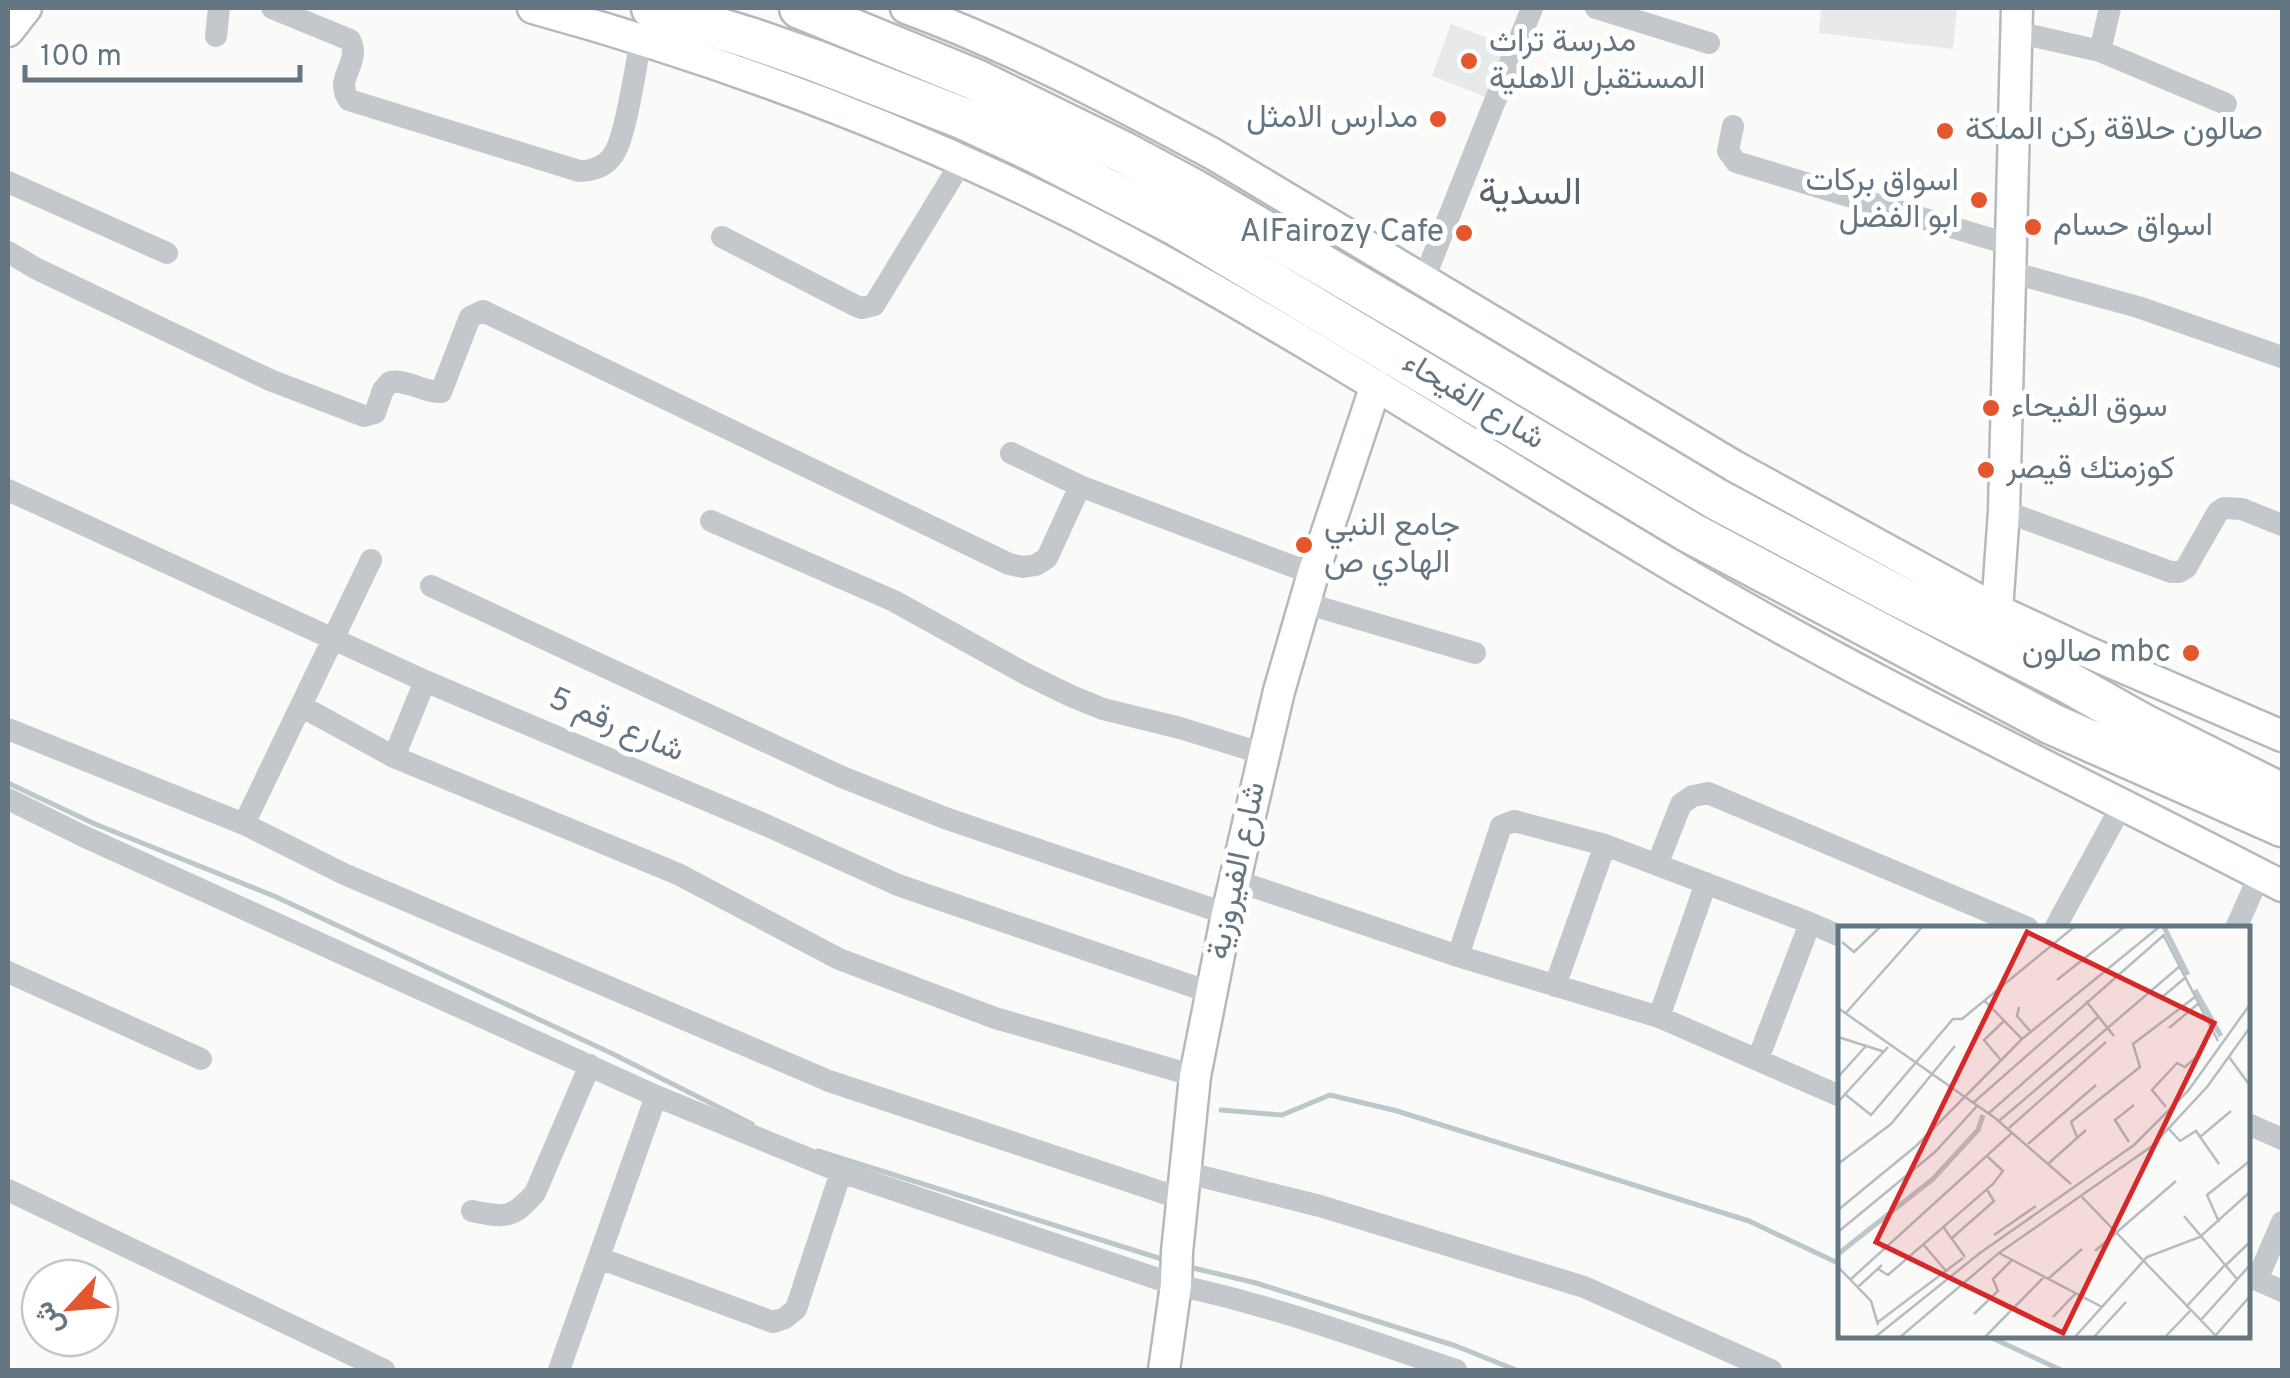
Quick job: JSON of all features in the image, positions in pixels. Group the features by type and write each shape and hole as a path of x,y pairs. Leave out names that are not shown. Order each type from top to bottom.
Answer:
{"highway":[{"name":"شارع الفيحاء","path":"800,8 976,80 1109,144 1177,225 1435,331 1725,483 1894,594 2078,667 2142,724 2282,794"},
{"name":"شارع الفيحاء","path":"646,23 799,55 962,118 1033,151 1177,225 1414,367 1682,549 2052,724 2282,826"},
{"path":"1414,367 1435,331"}],"street":[{"path":"8,30 26,8"},
{"path":"216,36 219,8"},
{"path":"272,8 350,40 355,52 342,87 349,100 579,171 598,168 618,147 646,23"},
{"path":"533,8 646,23 799,94 962,160 1177,225 1376,385 1682,549 1815,646 2271,880 2237,926"},
{"path":"906,8 994,44 1214,154 1424,278 1725,483 1997,610 2078,667 2282,736"},
{"path":"1424,278 1532,8"},
{"path":"1596,8 1709,43"},
{"path":"2100,51 2110,8"},
{"path":"1997,610 2004,511 2016,20 2226,104"},
{"path":"1733,126 1728,151 1736,162 2282,357"},
{"path":"1177,225 1214,154"},
{"path":"722,237 856,306 869,308 962,160"},
{"path":"8,182 166,254"},
{"path":"8,252 270,380 364,416 372,416 390,382 402,381 441,392 470,316 482,311 1009,564 1036,565 1047,558 1080,486"},
{"name":"شارع الفيروزية","path":"1164,1370 1195,1076 1234,880 1279,691 1376,385"},
{"path":"1011,452 1309,588 1475,653"},
{"name":"شارع رقم 5","path":"8,490 426,681 898,885 1212,993"},
{"path":"2004,511 2171,572 2186,568 2224,508 2242,509 2282,524"},
{"path":"712,522 894,601 1071,696 1103,709 1264,754"},
{"path":"244,824 371,560"},
{"path":"431,586 842,777 945,818 1227,914"},
{"path":"394,756 426,681"},
{"path":"301,706 394,756 678,874 839,959 995,1018 1195,1076"},
{"path":"8,729 244,824 344,874 829,1080 1183,1185 1320,1206 1584,1286 1771,1370"},
{"path":"1657,865 1678,808 1693,796 1708,794 2023,926"},
{"path":"8,799 656,1096 842,1172 1176,1270 1230,1297 1456,1370"},
{"path":"2055,926 2122,805"},
{"path":"1458,956 1501,826 1520,821 1605,845 1838,935"},
{"path":"1555,986 1605,845"},
{"path":"1234,880 1458,956 1659,1017 1838,1095"},
{"path":"1659,1017 1706,884"},
{"path":"1758,1059 1810,923"},
{"path":"8,972 201,1060"},
{"path":"472,1211 504,1218 521,1209 535,1193 590,1065"},
{"path":"558,1370 656,1096"},
{"path":"2250,1125 2282,1138"},
{"path":"599,1258 774,1322 796,1310 842,1172"},
{"path":"8,1190 384,1370"},
{"path":"2282,1222 2252,1278 2282,1291"}],"shaded area":[{"path":"1821,8 1957,8 1953,49 1819,33"},
{"name":"مدرسة تراث المستقبل الاهلية","path":"1451,24 1506,45 1486,97 1432,76"}],"waterway":[{"path":"8,783 95,824 274,896 611,1053 752,1124"},
{"path":"1221,1110 1282,1115 1330,1095 1397,1111 1749,1221 1838,1263"},
{"path":"818,1151 1165,1260"},
{"path":"1185,1266 1256,1283 1456,1346 1516,1370"},
{"path":"1992,1338 2061,1370"}],"place":[{"name":"مدرسة تراث المستقبل الاهلية","path":"1469,61"},
{"name":"مدارس الامثل","path":"1438,119"},
{"name":"صالون حلاقة ركن الملكة","path":"1945,131"},
{"name":"اسواق بركات ابو الفضل","path":"1979,200"},
{"name":"اسواق حسام","path":"2033,227"},
{"name":"AlFairozy Cafe","path":"1464,233"},
{"name":"سوق الفيحاء","path":"1991,408"},
{"name":"كوزمتك قيصر","path":"1986,470"},
{"name":"جامع النبي الهادي ص","path":"1304,545"},
{"name":"صالون mbc","path":"2191,653"}],"district":[{"name":"السدية","path":"1530,194"}]}
